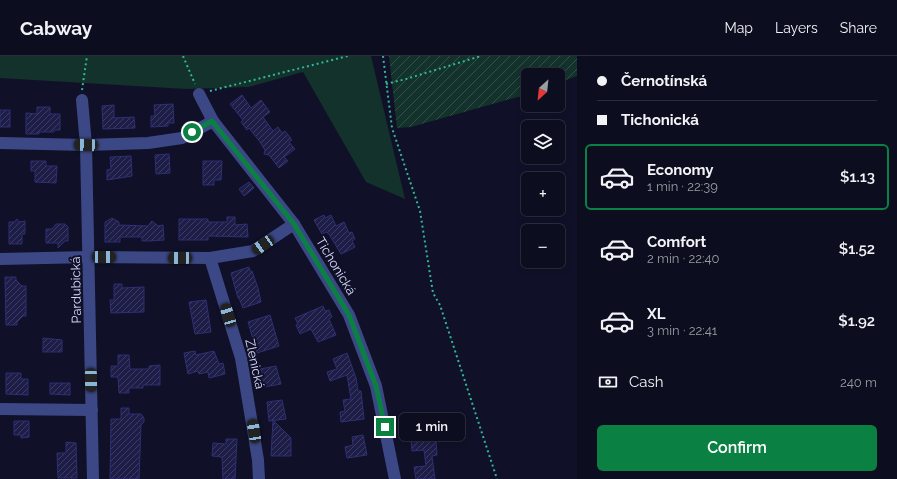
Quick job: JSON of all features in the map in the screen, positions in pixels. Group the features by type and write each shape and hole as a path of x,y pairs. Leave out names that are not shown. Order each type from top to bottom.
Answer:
{"street":[{"name":"Tichonická","path":"199,94 212,121 294,224 349,315 376,386 395,479"},
{"name":"Pardubická","path":"82,100 86,145 93,479"},
{"path":"0,143 86,145 148,143 182,138 212,121"},
{"path":"0,259 89,257 210,258 253,252 294,224"},
{"name":"Zlenická","path":"210,258 242,358 258,460 258,479"},
{"path":"0,409 92,410"}],"path":[{"path":"82,100 88,56"},
{"path":"183,56 199,94 348,56"},
{"path":"383,56 392,128 420,211 433,293 440,305 486,452 496,479"},
{"path":"386,84 481,56"}],"green space":[{"path":"0,56 371,56 405,199 366,182 303,72 249,87 186,89 0,78"},
{"path":"389,56 577,56 577,76 565,80 565,68 521,68 521,96 411,127 397,128"}],"building":[{"path":"242,95 251,108 261,100 270,112 263,117 273,131 278,127 282,133 285,131 292,140 289,142 295,149 284,157 288,161 279,168 269,155 264,154 265,150 260,142 249,128 247,130 241,122 243,120 230,104"},
{"path":"173,104 174,123 168,123 168,126 151,127 151,116 155,116 154,105"},
{"path":"114,105 114,118 134,117 135,128 103,129 102,106"},
{"path":"37,107 50,107 50,114 60,114 60,130 54,130 54,132 39,132 39,134 26,134 26,113 37,114"},
{"path":"0,110 10,110 10,127 0,127"},
{"path":"169,154 170,173 156,174 155,155"},
{"path":"131,156 132,176 107,180 107,170 111,169 110,157"},
{"path":"31,161 46,161 46,166 57,166 56,183 35,182 35,171 31,171"},
{"path":"203,161 222,161 221,180 214,180 214,185 203,185"},
{"path":"249,182 254,188 244,196 239,189"},
{"path":"324,215 325,218 331,215 336,226 344,222 349,233 352,232 355,239 352,241 355,247 341,254 329,234 326,232 322,234 314,220"},
{"path":"227,217 235,217 235,225 247,224 248,237 208,236 208,240 179,240 179,219 208,219 208,222 227,222"},
{"path":"112,218 119,222 119,225 148,226 152,221 158,226 163,225 164,240 142,241 142,237 120,237 120,242 105,242 105,222"},
{"path":"17,219 19,222 25,221 25,234 22,234 22,244 9,244 9,222 14,222"},
{"path":"56,224 65,224 68,227 68,241 65,241 58,248 58,243 46,243 46,229 52,229"},
{"path":"249,267 258,288 261,302 243,308 238,298 231,273"},
{"path":"5,277 16,277 16,280 22,286 26,286 26,316 23,316 17,322 17,325 6,325"},
{"path":"114,284 122,284 122,288 144,287 144,312 111,313 110,300 114,300"},
{"path":"206,300 211,332 195,334 189,302"},
{"path":"323,306 325,311 329,310 332,317 329,319 336,335 318,342 311,329 300,334 295,318"},
{"path":"270,315 279,346 257,353 248,322"},
{"path":"43,338 62,340 62,352 43,352"},
{"path":"195,351 196,355 214,351 219,364 223,363 225,374 209,378 208,372 199,374 198,371 188,374 184,353"},
{"path":"347,353 356,378 358,391 361,391 364,419 341,422 340,412 345,411 343,400 351,399 347,375 330,381 327,372 337,369 333,359"},
{"path":"118,355 129,355 130,369 149,369 149,366 160,365 160,385 143,385 143,388 129,388 129,393 119,393 118,377 111,377 111,366 118,366"},
{"path":"276,366 281,384 264,387 260,369"},
{"path":"6,373 21,373 21,379 28,379 28,395 6,394"},
{"path":"50,383 70,383 70,395 50,394"},
{"path":"282,400 286,419 269,421 267,402"},
{"path":"121,408 129,408 129,414 141,414 144,418 144,422 141,425 139,479 110,479 111,419 121,419"},
{"path":"273,420 291,438 291,456 271,456"},
{"path":"14,421 29,421 29,437 21,438 21,435 14,435"},
{"path":"428,428 429,441 436,441 437,455 432,456 435,479 416,479 414,467 426,466 424,450 412,451 410,430"},
{"path":"363,435 367,455 347,458 345,447 353,445 352,437"},
{"path":"226,439 237,439 235,479 223,479 222,457 212,456 213,443 226,444"},
{"path":"66,442 76,443 77,478 58,478 57,453 66,453"}],"route":[{"path":"192,132 212,121 294,224 349,315 376,386 385,427"}]}
